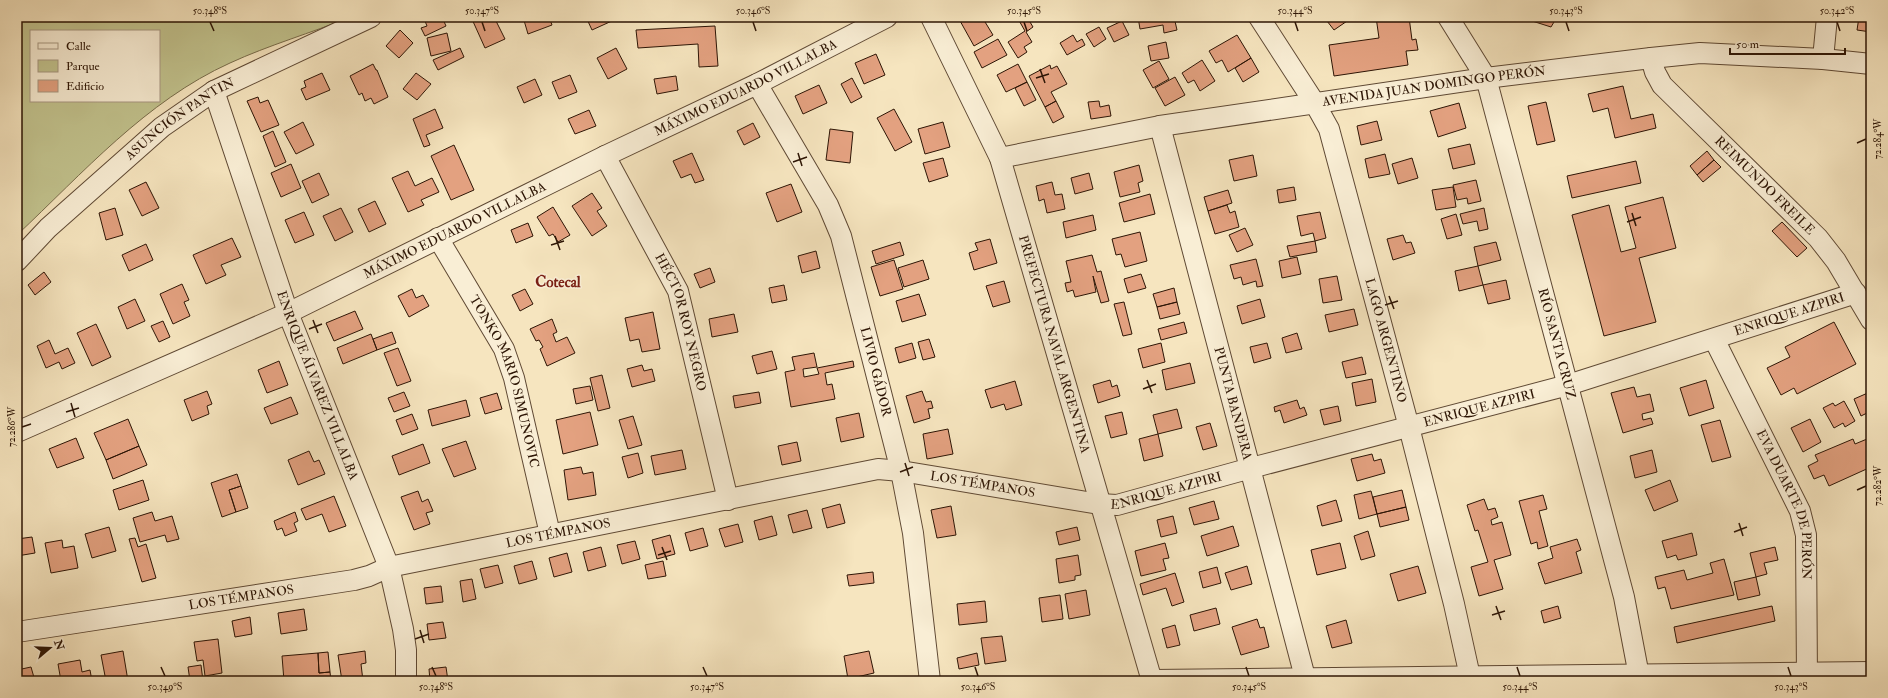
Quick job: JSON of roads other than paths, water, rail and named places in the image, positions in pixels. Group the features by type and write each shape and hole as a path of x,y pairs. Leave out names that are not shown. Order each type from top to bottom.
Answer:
{"street":[{"name":"ASUNCIÓN PANTIN","path":"17,261 48,228 162,127 214,91 370,17"},
{"name":"MÁXIMO EDUARDO VILLALBA","path":"17,432 288,313 604,156 757,84 887,17"},
{"name":"PREFECTURA NAVAL ARGENTINA","path":"931,17 1000,158 1099,504 1152,680"},
{"name":"LAGO ARGENTINO","path":"1259,17 1314,102 1329,129 1408,427 1471,678"},
{"name":"RÍO SANTA CRUZ","path":"1448,17 1486,78 1624,598 1640,678"},
{"path":"1823,60 1826,17"},
{"name":"AVENIDA JUAN DOMINGO PERÓN","path":"1000,158 1160,126 1314,102 1486,78 1650,58 1700,53 1871,64"},
{"name":"REIMUNDO FREILE","path":"1650,58 1662,85 1818,238 1836,261 1871,320"},
{"name":"LIVIO GÁDOR","path":"757,84 828,205 841,236 902,471 913,533 930,681"},
{"name":"ENRIQUE ÁLVAREZ VILLALBA","path":"214,91 288,313 389,567 403,629 406,681"},
{"name":"PUNTA BANDERA","path":"1160,126 1306,679"},
{"name":"HÉCTOR ROY NEGRO","path":"604,156 678,291 728,500"},
{"name":"TONKO MARIO SIMUNOVIC","path":"438,238 504,349 514,378 550,534"},
{"name":"ENRIQUE AZPIRI","path":"1099,504 1117,505 1568,384 1856,293"},
{"name":"EVA DUARTE DE PERÓN","path":"1714,339 1800,511 1806,535 1807,677"},
{"name":"LOS TÉMPANOS","path":"17,632 354,580 369,576 389,567 878,469 902,471 1099,504"},
{"path":"1152,680 1807,677 1871,672"}],"district":[{"name":"Cotecal","path":"558,282"}]}
